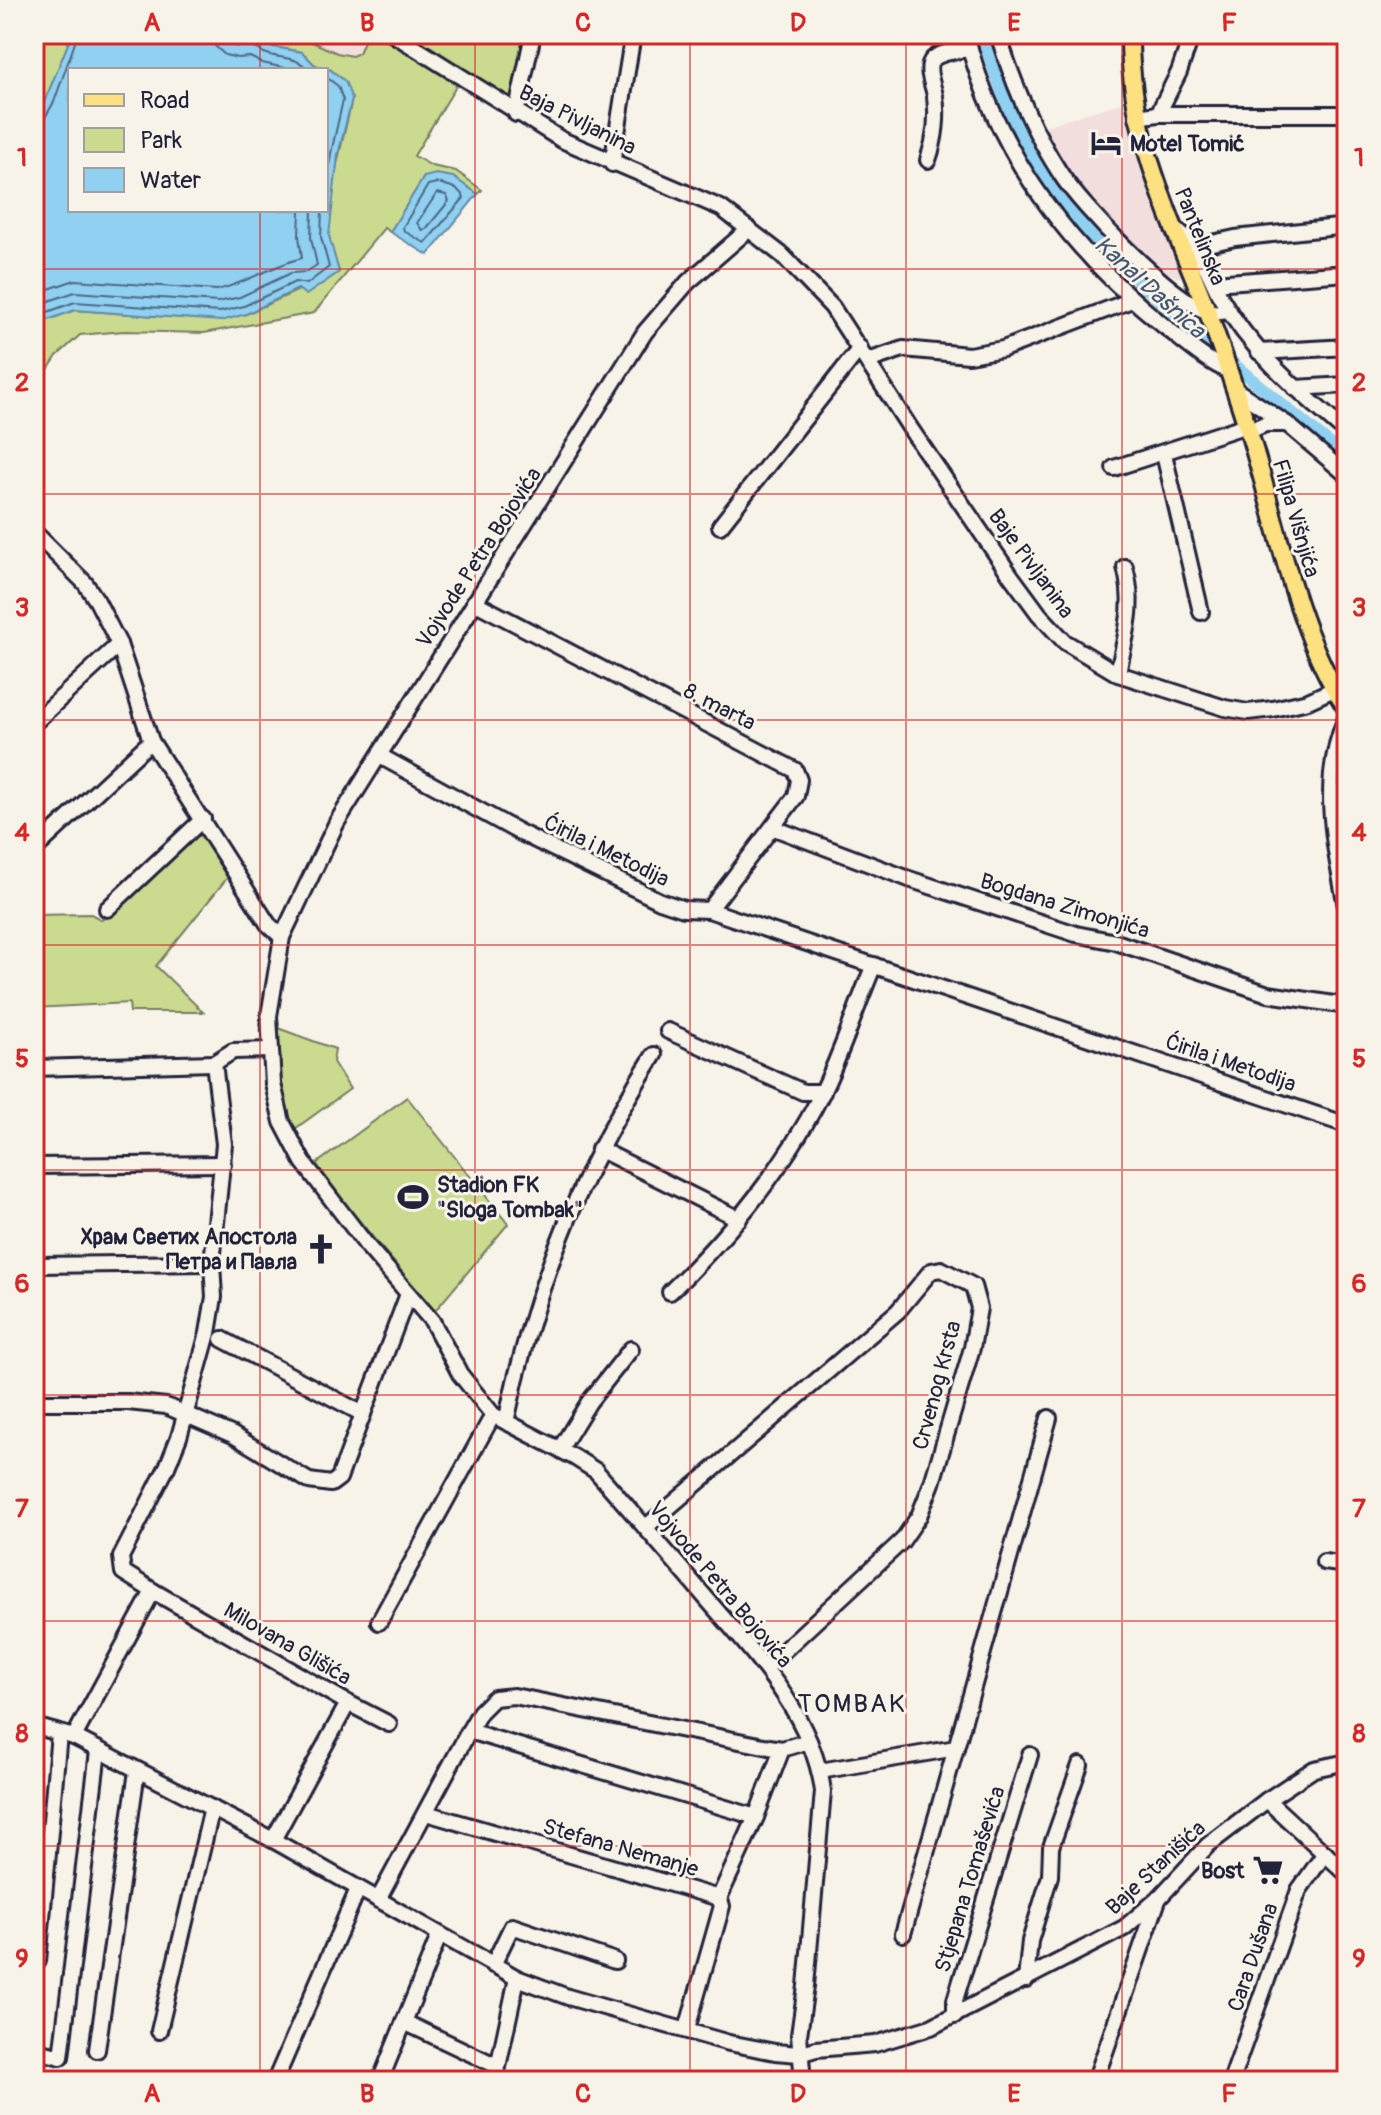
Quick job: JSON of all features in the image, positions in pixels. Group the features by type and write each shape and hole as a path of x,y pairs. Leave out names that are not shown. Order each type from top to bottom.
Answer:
{"main road":[{"name":"Pantelinska","path":"1130,34 1137,117 1173,229 1229,371"},
{"name":"Filipa Višnjića","path":"1229,371 1302,612 1334,689 1347,709"}],"street":[{"name":"Baja Pivljanina","path":"393,34 516,114 562,140 612,164 721,208 749,229"},
{"path":"516,114 533,34"},
{"path":"612,164 633,34"},
{"path":"998,34 1025,107 1061,176 1094,215 1175,292 1208,312 1229,311"},
{"path":"1158,114 1179,72 1192,34"},
{"path":"928,160 935,138 936,99 929,66 932,60 968,41 998,124 1023,173 1053,215 1132,300 1201,354 1229,371"},
{"path":"1137,117 1158,114 1347,114"},
{"path":"1194,247 1235,238 1347,226"},
{"name":"Baje Pivljanina","path":"749,229 813,285 864,355 912,431 1039,614 1065,642 1118,674 1198,701 1248,712 1308,701 1334,689"},
{"name":"Vojvode Petra Bojovića","path":"749,229 688,282 645,332 337,822 282,937 269,1016 276,1096 292,1145 368,1247 432,1321 460,1374 499,1418 596,1471 766,1667 809,1741 820,1771 823,1811 799,2054 803,2081"},
{"path":"1173,229 1188,238 1229,311 1259,352 1347,433"},
{"path":"1214,283 1347,273"},
{"path":"720,526 864,355 903,349 969,355 1003,349 1132,300"},
{"path":"1259,352 1347,347"},
{"path":"1295,388 1347,385"},
{"path":"1236,390 1287,424 1347,475"},
{"path":"1114,468 1248,428 1287,424"},
{"path":"1164,454 1201,612"},
{"path":"38,543 85,583 97,601 119,644 151,741 268,924 282,937"},
{"path":"1118,674 1130,622 1131,589 1125,567"},
{"name":"8. marta","path":"474,602 795,770 799,780 796,796 709,910"},
{"path":"34,723 119,644"},
{"path":"1347,716 1335,756 1330,789 1333,840 1347,912"},
{"path":"34,850 151,741"},
{"name":"Ćirila i Metodija","path":"380,756 517,831 660,901 684,909 709,910 1347,1125"},
{"path":"107,909 203,819"},
{"name":"Bogdana Zimonjića","path":"774,828 909,879 1054,927 1116,942 1268,994 1347,1006"},
{"path":"670,1292 739,1219 793,1145 823,1092 874,965"},
{"path":"668,1031 803,1092 823,1092"},
{"path":"34,1068 214,1063 233,1051 270,1050"},
{"path":"379,1622 499,1418 542,1282 564,1226 599,1149 654,1055"},
{"path":"185,1412 208,1333 214,1297 212,1263 224,1144 214,1063"},
{"path":"599,1149 739,1219"},
{"path":"34,1166 223,1164"},
{"path":"34,1265 212,1263"},
{"name":"Crvenog Krsta","path":"646,1527 898,1311 931,1271 941,1269 973,1286 979,1308 972,1348 948,1433 919,1516 902,1541 766,1667"},
{"path":"34,1402 128,1402 166,1406 233,1435 309,1481 319,1485 331,1484 339,1478 408,1294"},
{"path":"222,1339 363,1414"},
{"path":"560,1449 603,1383 631,1349"},
{"name":"Milovana Glišića","path":"185,1412 167,1467 121,1557 123,1572 348,1703 273,1840"},
{"path":"903,1934 1049,1418"},
{"path":"1324,1562 1347,1565"},
{"path":"38,1961 66,1735 153,1591"},
{"path":"378,1900 469,1731 480,1712 494,1698 514,1696 782,1749 809,1741"},
{"path":"348,1703 389,1724"},
{"path":"34,1726 66,1735 212,1808 517,1978 568,1997 729,2043 799,2054"},
{"path":"469,1731 756,1817"},
{"path":"820,1771 956,1748"},
{"name":"Stefana Nemanje","path":"426,1813 719,1898 756,1817 782,1749"},
{"path":"34,2050 61,2057 98,1751"},
{"name":"Stjepana Tomaševića","path":"955,2016 955,2000 1030,1755"},
{"name":"Baje Stanišića","path":"799,2054 816,2049 875,2044 931,2027 1124,1928 1159,1898 1208,1845 1267,1800 1314,1769 1347,1762"},
{"path":"1026,1980 1030,1941 1050,1876 1051,1847 1080,1765"},
{"path":"97,2050 137,1771"},
{"path":"1267,1800 1347,1874"},
{"path":"159,2031 212,1808"},
{"name":"Cara Dušana","path":"1231,2081 1299,1890 1325,1853"},
{"path":"275,2081 358,1889"},
{"path":"687,2029 722,1906 719,1898"},
{"path":"1095,2081 1159,1898"},
{"path":"493,1965 512,1926 615,1961"},
{"path":"380,2081 439,1936"},
{"path":"404,2022 496,2074 517,1978"}],"shaded area":[{"path":"294,34 367,34 359,53 353,56 337,53"},
{"path":"1124,102 1146,175 1182,274 1179,278 1162,270 1103,213 1063,161 1042,127"}],"green space":[{"path":"34,34 72,34 34,128"},
{"path":"226,34 294,34 337,53 352,56 359,53 367,34 390,39 414,52 458,83 414,156 432,166 456,171 482,190 478,194 452,177 424,177 390,232 384,228 314,313 204,333 124,331 80,335 57,356 34,391 34,325 75,310 198,319 246,314 339,272 330,240 329,219 333,185 352,99 331,70 315,65 302,52 267,46 257,39 239,40"},
{"path":"403,34 530,34 514,105"},
{"path":"196,834 201,834 228,877 156,966 203,1012 130,1012 129,1003 34,1008 34,915 91,914 102,920"},
{"path":"275,1027 335,1049 333,1062 350,1089 292,1131 281,1088"},
{"name":"Stadion FK \"Sloga Tombak\"","path":"407,1097 508,1224 435,1311 355,1216 316,1164"}],"water":[{"path":"72,34 226,34 239,40 257,39 268,46 302,52 315,65 325,68 68,68 68,212 328,212 328,69 345,81 352,99 338,155 329,236 339,272 306,295 298,289 246,314 221,321 75,310 34,325 34,128"},
{"path":"436,174 453,177 478,194 428,255 390,232 424,177"}],"waterway":[{"name":"Kanal Dašnica","path":"982,34 1023,140 1046,180 1071,213 1112,257 1170,310 1347,458"}],"place":[{"name":"Motel Tomić","path":"1106,143"},
{"name":"Stadion FK \"Sloga Tombak\"","path":"413,1197"},
{"name":"Храм Светих Апостола Петра и Павла","path":"321,1249"},
{"name":"Bost","path":"1268,1870"}],"district":[{"name":"TOMBAK","path":"852,1703"}]}
